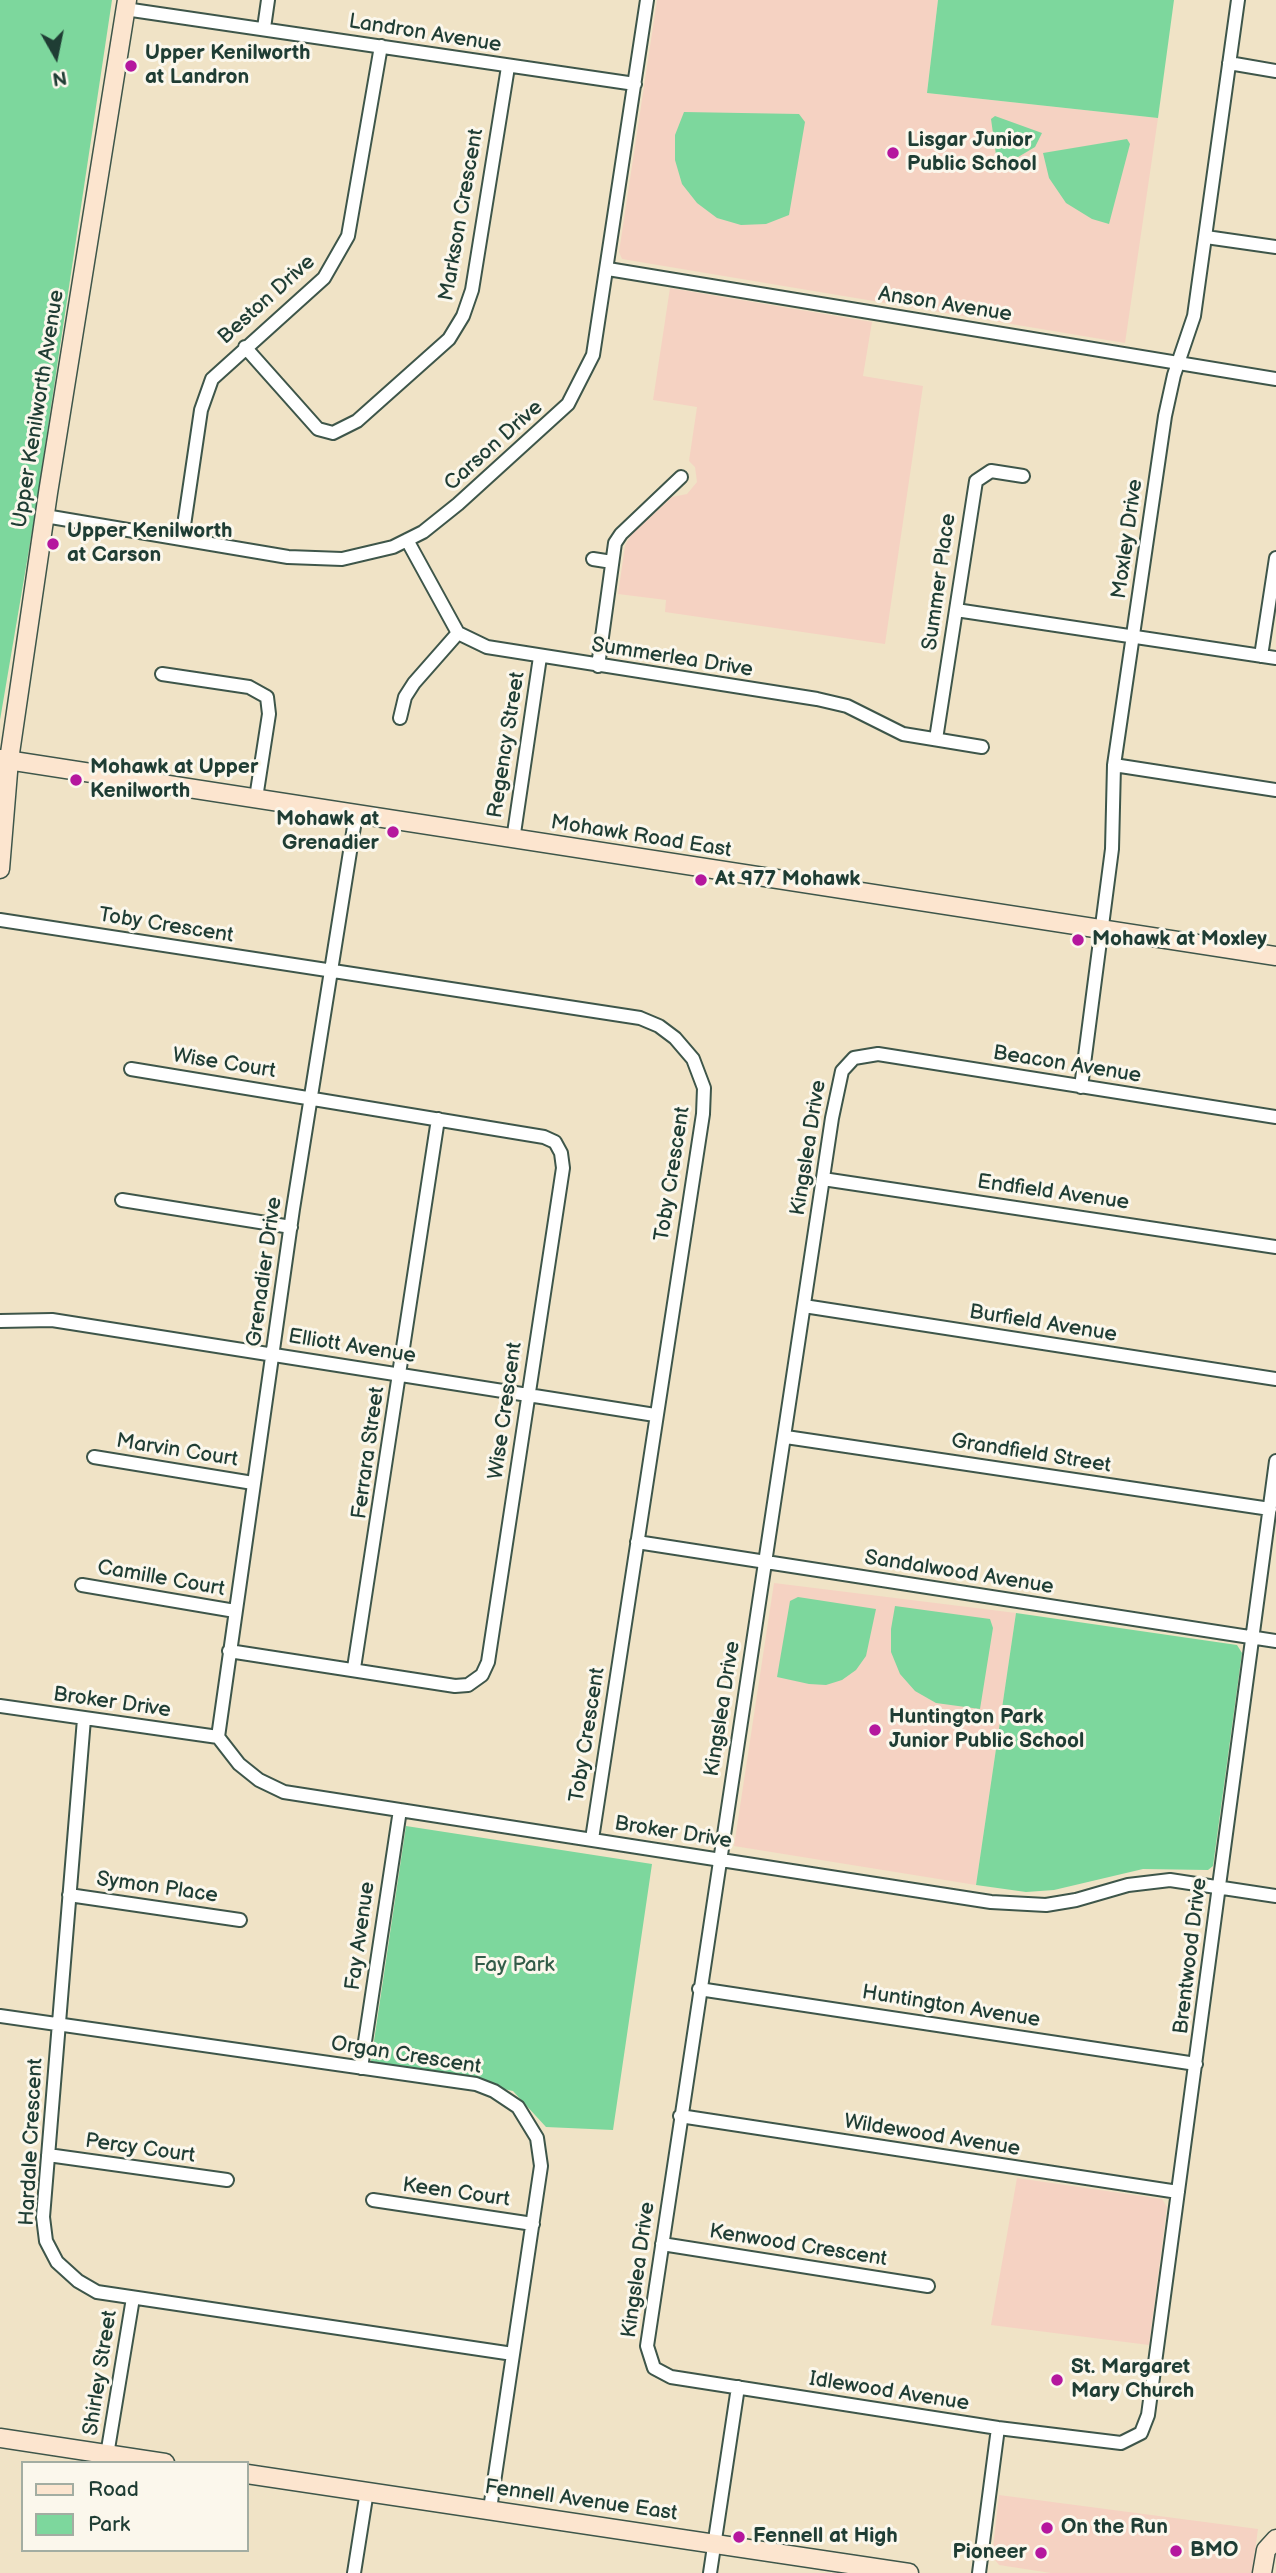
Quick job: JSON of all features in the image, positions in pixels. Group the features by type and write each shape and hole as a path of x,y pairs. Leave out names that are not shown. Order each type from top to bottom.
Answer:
{"main road":[{"name":"Upper Kenilworth Avenue","path":"0,869 4,760 126,4"},
{"name":"Mohawk Road East","path":"4,760 1276,956"},
{"path":"0,2438 150,2461"},
{"name":"Fennell Avenue East","path":"248,2474 909,2573"},
{"path":"1262,2573 1266,2550 1276,2539"}],"street":[{"path":"264,28 268,0"},
{"name":"Carson Drive","path":"45,516 316,560 368,555 407,540 458,504 548,425 573,397 593,355 648,0"},
{"name":"Moxley Drive","path":"1081,1087 1112,849 1114,765 1132,636 1165,416 1193,322 1238,0"},
{"name":"Landron Avenue","path":"126,4 508,67 635,85"},
{"name":"Beston Drive","path":"182,539 206,392 216,374 324,278 342,249 351,222 381,46"},
{"path":"1229,63 1276,71"},
{"name":"Markson Crescent","path":"245,347 318,429 333,433 357,421 449,339 463,316 472,290 508,67"},
{"path":"1206,237 1276,247"},
{"name":"Anson Avenue","path":"608,269 1276,379"},
{"name":"Summer Place","path":"936,738 976,481 991,471 1023,476"},
{"path":"598,666 612,562 621,534 681,477"},
{"path":"400,718 405,697 414,683 458,633 407,540"},
{"path":"1261,656 1276,558"},
{"path":"593,559 612,562"},
{"path":"956,610 1276,658"},
{"name":"Summerlea Drive","path":"458,633 487,647 540,657 817,699 847,706 903,734 982,747"},
{"name":"Regency Street","path":"513,840 540,657"},
{"path":"162,674 249,687 267,697 269,714 256,798"},
{"path":"1114,765 1276,790"},
{"name":"Grenadier Drive","path":"218,1737 272,1354 356,814"},
{"name":"Toby Crescent","path":"0,920 640,1018 659,1026 685,1048 700,1076 704,1101 592,1839"},
{"name":"Beacon Avenue","path":"853,1059 878,1054 1276,1116"},
{"name":"Kingslea Drive","path":"654,2368 647,2346 699,1989 839,1080 853,1059"},
{"name":"Wise Court","path":"131,1069 311,1098"},
{"name":"Wise Crescent","path":"229,1651 354,1668 455,1686 468,1685 482,1675 488,1662 563,1168 561,1153 555,1142 544,1137 311,1098"},
{"name":"Ferrara Street","path":"354,1668 438,1119"},
{"name":"Endfield Avenue","path":"823,1180 1276,1247"},
{"path":"122,1200 291,1227"},
{"name":"Burfield Avenue","path":"804,1306 1276,1379"},
{"name":"Elliott Avenue","path":"0,1321 52,1320 655,1415"},
{"name":"Grandfield Street","path":"786,1437 1270,1509"},
{"name":"Marvin Court","path":"94,1457 253,1483"},
{"name":"Brentwood Drive","path":"1121,2443 1141,2433 1148,2415 1276,1461"},
{"name":"Sandalwood Avenue","path":"637,1542 1276,1641"},
{"name":"Camille Court","path":"82,1585 235,1611"},
{"name":"Broker Drive","path":"0,1706 218,1737 239,1764 259,1780 284,1792 1026,1906 1076,1900 1111,1889 1154,1881 1178,1881 1276,1896"},
{"name":"Hardale Crescent","path":"84,1719 43,2217 46,2241 57,2262 69,2275 92,2289 133,2298 513,2354"},
{"name":"Fay Avenue","path":"361,2068 400,1810"},
{"name":"Symon Place","path":"69,1895 240,1920"},
{"name":"Huntington Avenue","path":"699,1989 1196,2064"},
{"name":"Organ Crescent","path":"0,2016 475,2084 494,2091 518,2107 537,2138 541,2166 490,2510"},
{"name":"Wildewood Avenue","path":"680,2116 1178,2192"},
{"name":"Percy Court","path":"48,2155 227,2180"},
{"name":"Keen Court","path":"373,2200 533,2224"},
{"name":"Kenwood Crescent","path":"662,2244 928,2286"},
{"name":"Shirley Street","path":"107,2455 133,2298"},
{"name":"Idlewood Avenue","path":"654,2368 671,2377 998,2428 1121,2443"},
{"path":"710,2573 738,2387"},
{"path":"979,2573 998,2428"},
{"path":"354,2573 367,2491"}],"shaded area":[{"name":"Lisgar Junior Public School","path":"657,0 938,0 927,93 1158,118 1125,343 622,259 619,252"},
{"path":"670,288 872,322 863,376 923,386 885,644 665,612 666,600 618,594 625,546 630,536 672,497 687,494 697,482 695,467 689,461 697,407 653,400"},
{"name":"Huntington Park Junior Public School","path":"774,1583 1016,1613 976,1885 734,1846"},
{"path":"1017,2178 1162,2199 1167,2207 1149,2345 991,2325"},
{"path":"999,2495 1258,2529 1252,2573 1051,2573 999,2565 992,2556"}],"green space":[{"path":"0,0 112,0 34,520 0,720"},
{"path":"938,0 1174,0 1158,118 927,93"},
{"path":"684,112 799,114 805,122 789,215 766,224 741,225 717,218 697,203 682,184 675,160 675,135"},
{"path":"995,116 1042,133 1035,147 1008,163 997,162 991,119"},
{"path":"1127,139 1130,144 1109,224 1092,219 1066,203 1049,178 1043,153"},
{"path":"798,1597 876,1609 866,1656 856,1670 842,1680 826,1685 777,1677 790,1601"},
{"path":"895,1606 990,1619 993,1628 980,1709 936,1703 915,1691 900,1674 891,1652"},
{"path":"1016,1613 1237,1645 1242,1653 1213,1866 1208,1870 1143,1869 1054,1890 1026,1892 976,1885"},
{"name":"Fay Park","path":"406,1826 652,1864 613,2130 546,2127 513,2091 371,2061"}],"place":[{"name":"Upper Kenilworth at Landron","path":"131,66"},
{"name":"Lisgar Junior Public School","path":"893,153"},
{"name":"Upper Kenilworth at Carson","path":"53,544"},
{"name":"Mohawk at Upper Kenilworth","path":"76,780"},
{"name":"Mohawk at Grenadier","path":"393,832"},
{"name":"At 977 Mohawk","path":"701,880"},
{"name":"Mohawk at Moxley","path":"1078,940"},
{"name":"Huntington Park Junior Public School","path":"875,1730"},
{"name":"St. Margaret Mary Church","path":"1057,2380"},
{"name":"On the Run","path":"1047,2528"},
{"name":"Fennell at High","path":"739,2537"},
{"name":"BMO","path":"1176,2551"},
{"name":"Pioneer","path":"1041,2553"}]}
